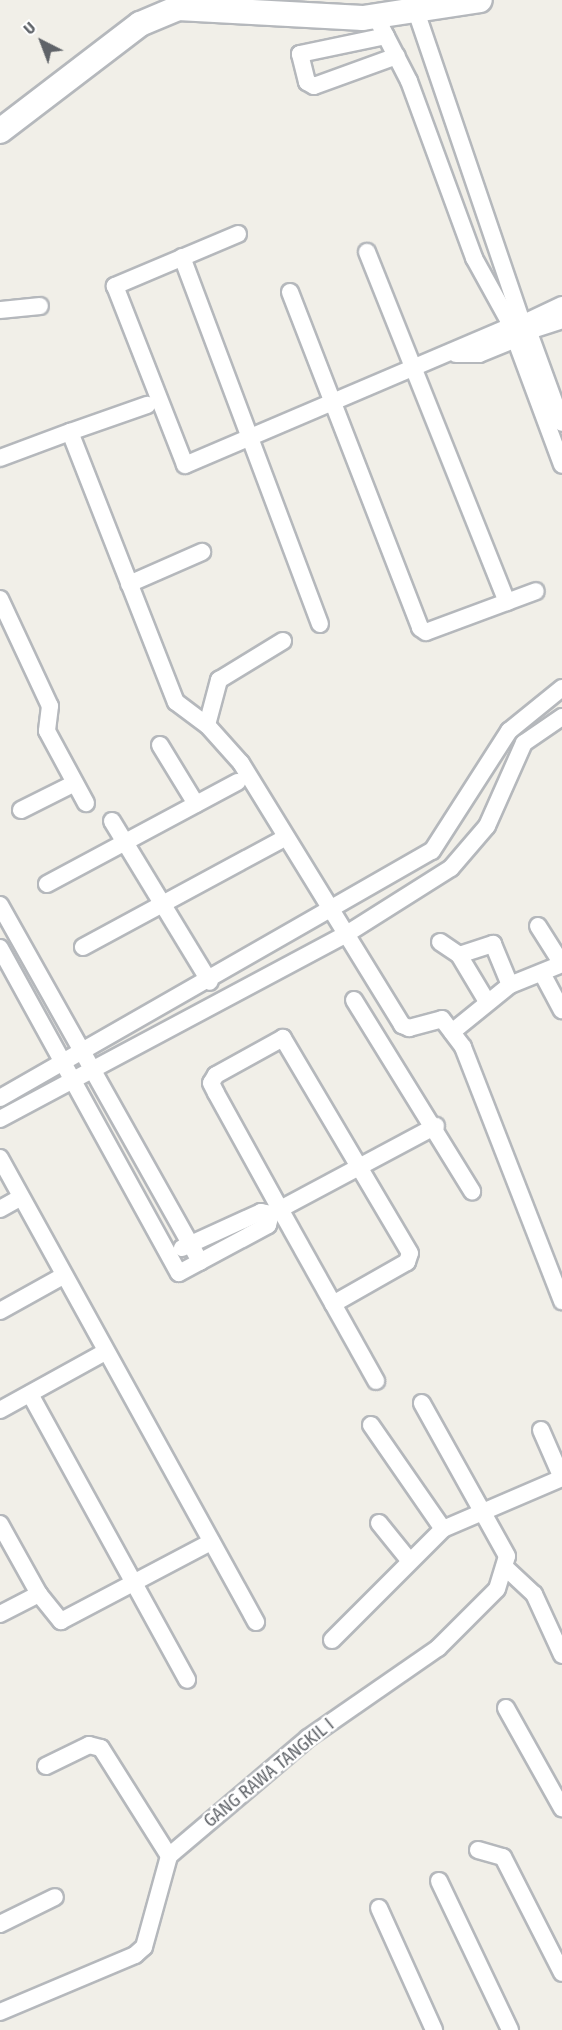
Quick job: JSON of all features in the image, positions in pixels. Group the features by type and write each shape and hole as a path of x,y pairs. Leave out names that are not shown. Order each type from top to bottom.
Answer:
{"main road":[{"path":"0,131 155,15 188,8 368,22 480,0"}],"street":[{"path":"417,14 433,73 562,465"},
{"path":"368,22 300,54 298,62 310,87 397,56"},
{"path":"368,22 397,56 409,81 474,258 519,331 562,423"},
{"path":"368,22 368,67"},
{"path":"409,81 433,73"},
{"path":"238,234 115,286 157,399 185,465 248,434 456,354 472,340 562,320"},
{"path":"367,252 507,602"},
{"path":"182,257 320,624"},
{"path":"290,291 420,628 426,632 536,591"},
{"path":"519,331 562,305"},
{"path":"0,309 39,306"},
{"path":"0,458 147,405"},
{"path":"70,432 176,702 207,724 241,763 330,911 402,1024 409,1028 442,1020 452,1032 562,1301"},
{"path":"129,584 202,552"},
{"path":"0,599 50,706 47,731 86,803"},
{"path":"207,724 219,680 283,641"},
{"path":"0,1098 210,982 441,842 509,731 562,687"},
{"path":"0,1119 345,935 462,858 487,826 524,743 562,717"},
{"path":"509,731 524,743"},
{"path":"160,745 196,804"},
{"path":"47,884 237,782"},
{"path":"21,810 75,783"},
{"path":"112,821 210,982"},
{"path":"83,947 279,841"},
{"path":"0,905 200,1262"},
{"path":"452,1032 486,1000 510,985 543,975 562,964 538,926"},
{"path":"440,942 459,955 486,1000"},
{"path":"459,955 493,944 510,985"},
{"path":"0,948 179,1273 268,1225 276,1212"},
{"path":"543,975 562,1010"},
{"path":"354,1000 436,1126 472,1191"},
{"path":"333,1304 411,1256 283,1038 216,1076 211,1083 276,1212 333,1304 376,1381"},
{"path":"170,1254 261,1212 276,1212 436,1126"},
{"path":"0,1158 63,1276 256,1622"},
{"path":"0,1209 20,1198"},
{"path":"208,1235 216,1253"},
{"path":"0,1311 63,1276"},
{"path":"0,1410 105,1352"},
{"path":"30,1394 187,1680"},
{"path":"422,1402 515,1574 553,1627 562,1655"},
{"path":"371,1425 443,1528"},
{"path":"332,1640 386,1589 408,1559 443,1528 481,1509 562,1478 542,1430"},
{"path":"379,1523 408,1559"},
{"path":"0,1524 39,1594 61,1621 211,1542"},
{"name":"GANG RAWA TANGKIL I","path":"169,1856 308,1738 464,1627 515,1574"},
{"path":"0,1614 39,1594"},
{"path":"507,1708 562,1808"},
{"path":"0,2012 144,1947 169,1856 101,1748 89,1745 46,1766"},
{"path":"478,1850 503,1857 562,1973"},
{"path":"439,1881 510,2030"},
{"path":"0,1924 55,1897"},
{"path":"379,1908 434,2030"}]}
